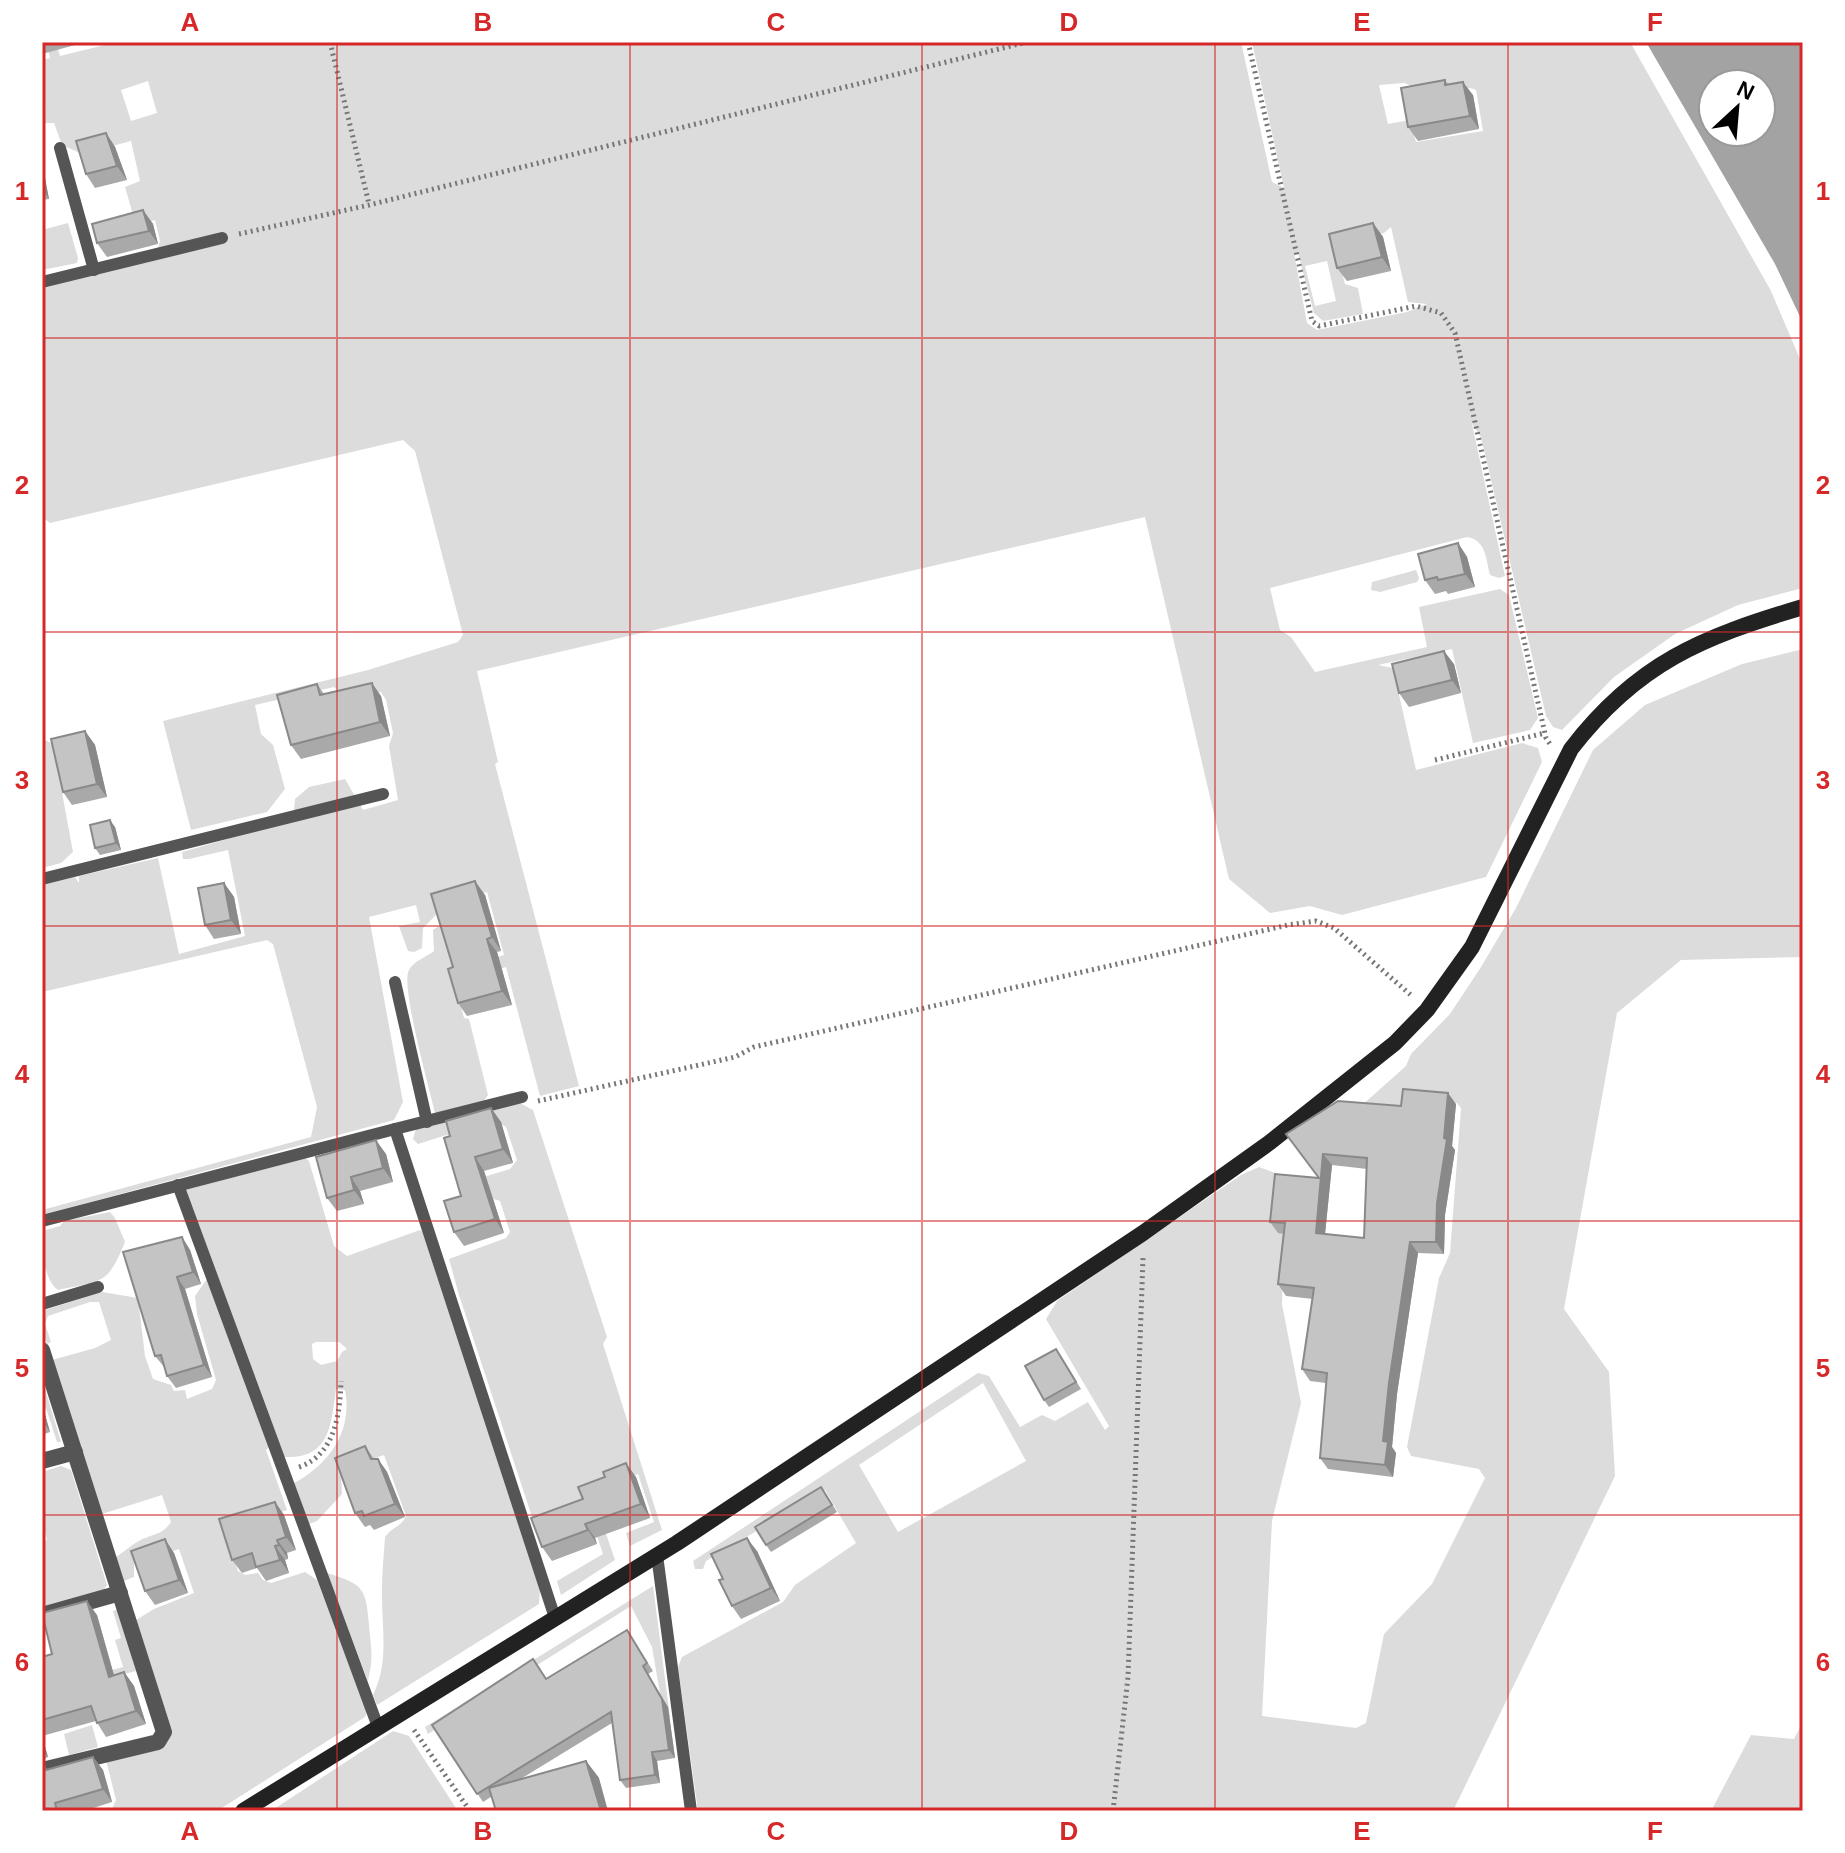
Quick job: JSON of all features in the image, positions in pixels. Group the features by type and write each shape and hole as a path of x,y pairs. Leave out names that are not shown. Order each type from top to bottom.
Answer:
{"street":[{"path":"243,1811 657,1555 1143,1233 1317,1105 1395,1043 1427,1010 1472,947 1562,765 1592,721 1640,677 1677,653 1715,636 1803,607"},
{"path":"42,1350 164,1732 158,1742 42,1770"},
{"path":"42,1461 75,1452"},
{"path":"42,1615 120,1593"}],"lane":[{"path":"60,148 94,270"},
{"path":"42,282 222,238"},
{"path":"42,879 383,794"},
{"path":"395,982 427,1122"},
{"path":"42,1221 522,1097"},
{"path":"395,1129 555,1618"},
{"path":"178,1185 378,1727"},
{"path":"42,1304 98,1287"},
{"path":"657,1555 691,1811"}],"path":[{"path":"330,42 369,205"},
{"path":"222,238 369,205 1027,42"},
{"path":"1248,42 1312,321 1319,326 1416,306 1441,313 1455,333 1545,733 1562,765"},
{"path":"1435,760 1545,733"},
{"path":"522,1097 543,1101 735,1057 754,1047 1316,921 1334,928 1353,943 1427,1010"},
{"path":"1113,1811 1128,1677 1143,1233"},
{"path":"282,1472 304,1466 320,1455 336,1421 341,1381"},
{"path":"402,1712 470,1811"}],"shaded area":[{"path":"46,42 56,42 60,56 117,42 1241,42 1272,182 1284,188 1252,42 1630,42 1771,291 1803,366 1803,588 1738,605 1675,634 1614,677 1562,730 1553,727 1546,716 1481,437 1472,424 1505,576 1490,575 1482,546 1467,537 1270,588 1280,630 1291,637 1315,672 1427,647 1419,607 1500,589 1509,595 1538,718 1530,730 1473,743 1452,649 1378,665 1393,668 1416,770 1522,743 1538,748 1542,762 1486,877 1342,915 1310,906 1270,913 1229,879 1145,517 477,671 498,762 495,764 579,1086 540,1096 506,967 455,983 464,1018 469,1019 488,1095 484,1101 435,1113 412,1016 407,980 409,970 434,951 433,930 439,926 444,926 468,965 504,955 487,892 449,902 423,928 422,948 414,952 408,951 399,926 420,922 416,905 369,917 403,1102 394,1120 42,1215 42,1210 311,1137 317,1107 273,944 267,940 42,992 42,885 75,877 79,883 79,876 158,858 179,954 245,936 228,850 189,859 183,859 182,852 293,820 295,799 309,787 345,779 363,810 398,800 389,746 393,733 386,700 381,692 350,695 334,687 255,705 261,734 273,745 285,789 267,812 191,830 163,721 368,670 458,642 463,635 415,451 403,440 50,523 42,517 42,277 157,251 160,241 155,220 136,225 125,187 140,181 131,141 82,154 62,145 54,123 42,123 42,109 46,108 42,95 42,60 50,58","holes":["148,81 157,113 131,121 121,90","1404,83 1412,86 1415,96 1470,88 1476,90 1483,131 1416,142 1410,120 1388,124 1379,85","1391,227 1408,302 1427,304 1407,312 1317,330 1307,323 1294,253 1298,253 1314,313 1323,321 1363,314 1358,288 1345,284 1334,243 1384,233","1327,261 1336,301 1315,306 1305,266"]},
{"path":"1646,42 1802,42 1803,323 1775,264 1708,148 1777,148 1777,68 1697,68 1697,130"},
{"path":"68,223 77,263 42,270 42,230"},
{"path":"1416,570 1417,582 1380,592 1371,590 1372,582"},
{"path":"1803,649 1803,957 1681,960 1617,1013 1564,1309 1609,1372 1615,1476 1453,1811 698,1811 678,1667 682,1657 783,1602 795,1585 856,1543 825,1490 706,1561 703,1569 695,1569 693,1561 978,1373 989,1376 1020,1427 1042,1415 1055,1421 1088,1402 1105,1430 1109,1426 1046,1319 1057,1301 1241,1175 1259,1167 1278,1174 1280,1179 1284,1242 1282,1304 1301,1403 1272,1521 1262,1716 1356,1728 1366,1723 1384,1634 1432,1584 1485,1478 1479,1469 1411,1456 1407,1447 1439,1278 1450,1253 1461,1108 1457,1103 1416,1097 1406,1115 1361,1106 1406,1066 1411,1054 1450,1014 1481,967 1516,908 1593,750 1645,705 1742,664","holes":["983,1383 1026,1461 898,1532 859,1465"]},
{"path":"42,741 53,744 73,852 61,863 42,868"},
{"path":"520,1103 533,1110 607,1337 603,1344 662,1530 630,1546 626,1533 654,1522 638,1474 584,1494 582,1511 536,1529 459,1295 449,1259 506,1238 510,1232 500,1201 490,1198 462,1201 460,1188 461,1184 510,1169 517,1160 506,1127 494,1120 418,1144 413,1139 416,1129"},
{"path":"304,1157 309,1161 334,1246 347,1256 420,1230 426,1234 540,1589 539,1604 377,1705 373,1695 381,1669 384,1643 382,1582 385,1537 406,1516 384,1455 341,1470 342,1494 317,1521 309,1524 294,1483 328,1456 342,1432 347,1405 345,1390 336,1389 329,1427 319,1446 299,1456 284,1457 278,1440 266,1450 287,1510 231,1529 225,1537 238,1571 245,1575 258,1573 263,1580 271,1583 305,1572 317,1580 367,1712 365,1717 217,1811 107,1811 112,1809 116,1800 106,1760 162,1747 172,1730 136,1620 194,1593 179,1549 134,1564 134,1577 124,1581 116,1557 137,1542 164,1530 171,1522 162,1495 102,1514 52,1360 95,1348 111,1340 99,1302 48,1316 45,1324 51,1342 47,1344 43,1319 45,1310 102,1292 138,1298 145,1356 153,1379 171,1385 174,1391 185,1390 187,1399 212,1389 216,1380 197,1314 195,1296 212,1272 184,1195 186,1189","holes":["339,1342 347,1349 337,1361 321,1365 313,1359 312,1344"]},
{"path":"110,1212 125,1242 113,1267 102,1279 58,1290 46,1271 42,1231 60,1226 64,1221"},
{"path":"42,1379 61,1442 57,1442 42,1396"},
{"path":"61,1466 71,1470 107,1585 103,1591 42,1608 42,1542 47,1540 42,1519 42,1472"},
{"path":"605,1531 615,1560 561,1595 557,1581 603,1554 596,1533"},
{"path":"327,1573 356,1585 364,1596 372,1653 368,1681"},
{"path":"653,1586 670,1717 664,1717 652,1647 631,1606 428,1734 425,1727"},
{"path":"118,1609 136,1671 42,1695 42,1689 123,1667 115,1640 121,1638 113,1611"},
{"path":"1803,1722 1803,1811 1711,1811 1751,1735 1794,1739"},
{"path":"92,1725 98,1747 69,1755 64,1734"},
{"path":"393,1731 409,1736 458,1811 271,1811"}],"building":[{"path":"1445,80 1445,85 1463,82 1470,116 1408,127 1401,88"},
{"path":"106,133 117,166 86,174 76,141"},
{"path":"143,210 149,231 97,243 92,224"},
{"path":"1373,223 1382,257 1337,268 1329,234"},
{"path":"1458,543 1465,574 1425,580 1418,554"},
{"path":"1444,651 1452,680 1399,693 1392,664"},
{"path":"372,683 380,722 291,745 277,695 317,684 320,695"},
{"path":"85,731 97,784 63,792 51,739"},
{"path":"110,820 116,843 95,848 90,825"},
{"path":"475,881 492,937 487,939 502,991 458,1003 448,969 453,967 431,894"},
{"path":"224,883 231,920 205,925 198,888"},
{"path":"1403,1089 1448,1093 1444,1138 1447,1139 1437,1203 1436,1242 1410,1242 1389,1383 1383,1441 1388,1442 1385,1465 1320,1458 1327,1373 1302,1369 1314,1288 1278,1284 1285,1223 1270,1222 1275,1174 1319,1178 1286,1134 1338,1101 1401,1106","holes":["1323,1154 1367,1158 1364,1238 1316,1233"]},
{"path":"491,1108 503,1149 475,1157 495,1219 454,1232 444,1201 461,1196 444,1138 450,1136 446,1121"},
{"path":"376,1140 383,1168 351,1177 354,1190 327,1198 316,1157"},
{"path":"182,1237 193,1272 177,1277 204,1365 167,1376 161,1355 155,1356 123,1252"},
{"path":"1056,1349 1076,1382 1044,1400 1025,1366"},
{"path":"365,1446 371,1459 378,1459 395,1504 364,1516 362,1511 355,1513 335,1458"},
{"path":"626,1463 641,1504 585,1524 588,1530 542,1547 531,1518 583,1499 578,1487 605,1477 603,1472"},
{"path":"821,1487 832,1505 766,1545 755,1527"},
{"path":"275,1502 286,1537 277,1540 279,1545 275,1546 280,1560 256,1567 252,1553 232,1560 219,1519"},
{"path":"747,1538 771,1588 732,1606 711,1554"},
{"path":"165,1539 179,1580 145,1591 131,1551"},
{"path":"87,1601 109,1677 124,1672 136,1711 97,1723 91,1706 42,1720 42,1657 52,1654 42,1613"},
{"path":"627,1630 647,1663 643,1666 662,1699 669,1750 652,1752 655,1775 620,1780 611,1712 477,1794 432,1725 533,1659 546,1679"},
{"path":"93,1757 103,1789 55,1803 57,1811 42,1811 42,1765 46,1770"},
{"path":"586,1761 601,1811 496,1811 489,1788"}]}
